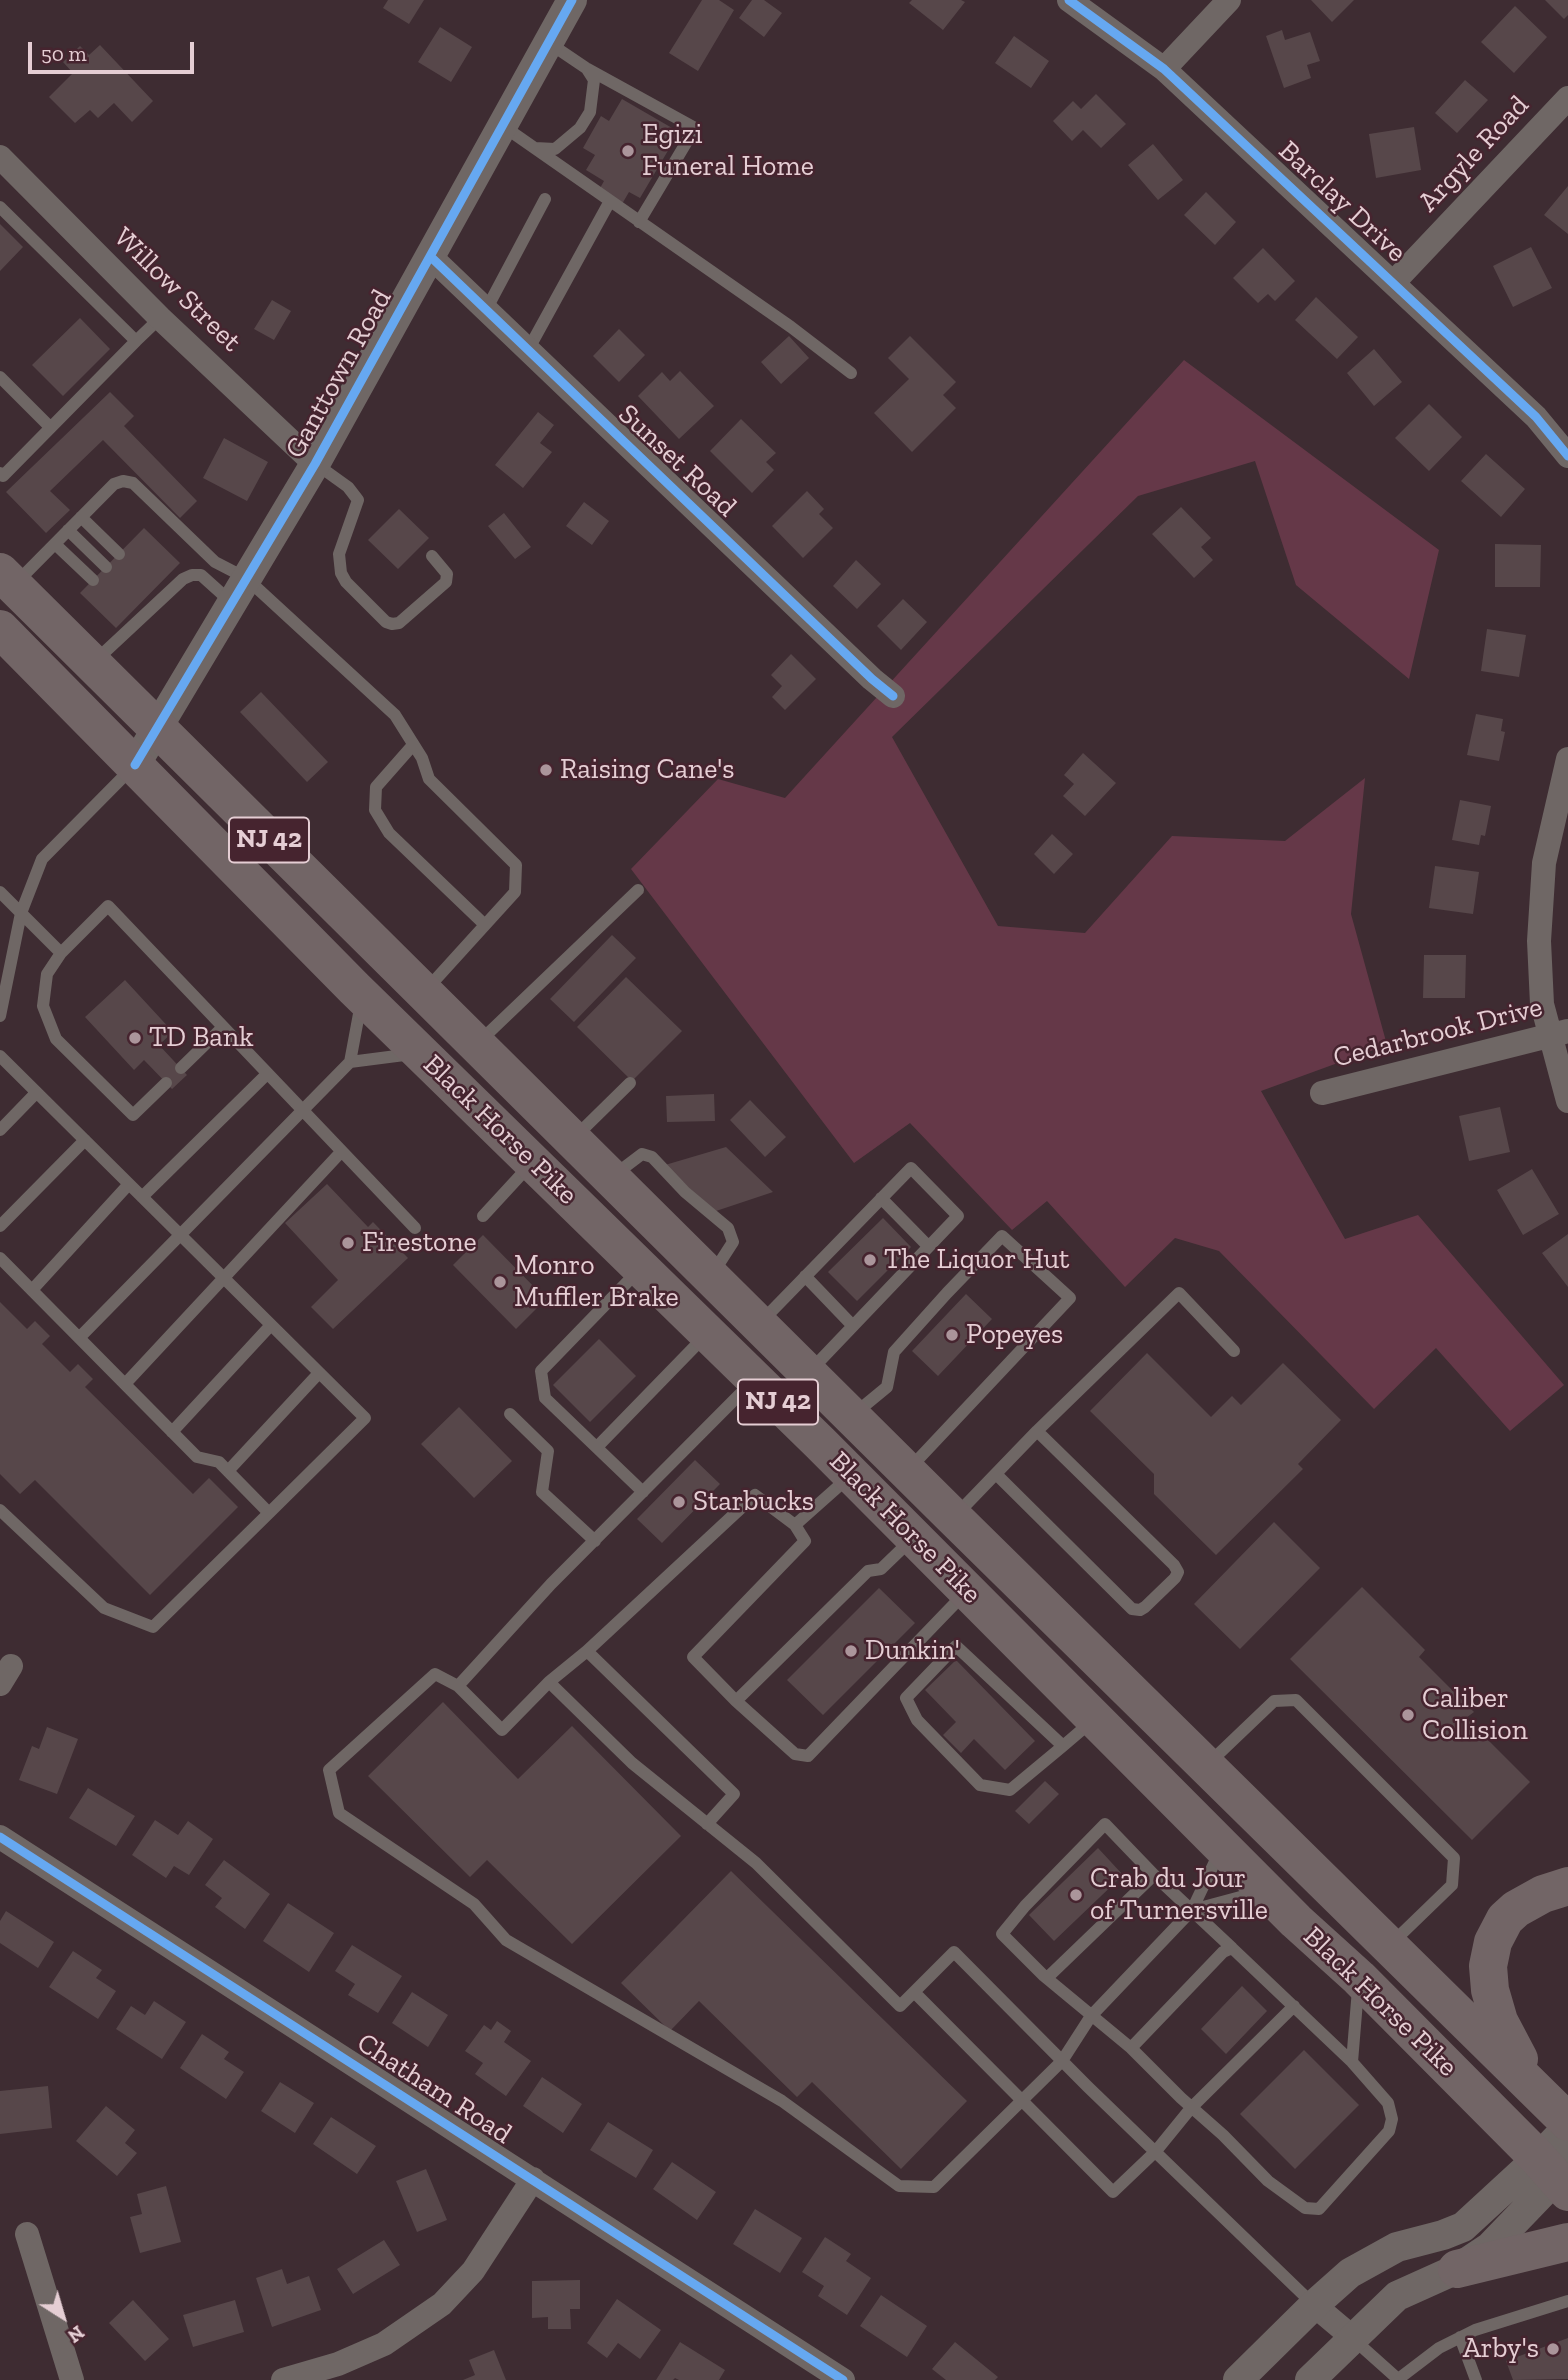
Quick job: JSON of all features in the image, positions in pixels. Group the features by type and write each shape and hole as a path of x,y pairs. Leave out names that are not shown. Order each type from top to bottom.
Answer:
{"highway":[{"name":"Black Horse Pike","path":"6,579 1560,2115"},
{"name":"Black Horse Pike","path":"0,629 363,996 852,1475 1265,1890 1557,2167"},
{"path":"852,1475 869,1471 878,1473 1063,1647 1071,1651 1090,1651"},
{"path":"1560,2115 1510,2044 1499,2021 1490,1990 1488,1966 1493,1942 1505,1920 1530,1900 1555,1888 1568,1886"},
{"path":"1457,2269 1568,2242"}],"street":[{"name":"Ganttown Road","path":"135,765 315,464 572,0"},
{"name":"Barclay Drive","path":"1069,0 1128,40 1164,69 1536,417 1568,456"},
{"path":"1164,69 1229,0"},
{"name":"Argyle Road","path":"1394,282 1568,98"},
{"name":"Willow Street","path":"0,157 160,318 315,464"},
{"name":"Sunset Road","path":"431,257 872,679 894,696"},
{"path":"1568,759 1544,863 1540,902 1539,972 1542,1004 1559,1034 1568,1101"},
{"name":"Cedarbrook Drive","path":"1322,1093 1559,1034"},
{"name":"Chatham Road","path":"0,1837 843,2380"},
{"path":"1310,2380 1397,2295 1457,2269 1503,2235 1537,2198 1557,2167 1560,2115"},
{"path":"1238,2380 1350,2273 1397,2247 1463,2227 1557,2167"},
{"path":"283,2380 338,2364 384,2344 442,2304 473,2271 533,2179"},
{"path":"27,2234 72,2380"},
{"path":"1314,2305 1352,2337"}],"lane":[{"path":"548,43 586,68 695,128 639,222"},
{"path":"535,148 555,149 580,128 590,112 594,80 586,68"},
{"path":"503,126 791,327 851,373"},
{"path":"486,310 545,199"},
{"path":"528,350 610,201"},
{"path":"0,207 136,341"},
{"path":"1,476 160,318"},
{"path":"0,377 50,427"},
{"path":"315,464 348,487 358,500 358,508 339,554 341,573 346,582 386,622 399,623 446,582 447,574 432,556"},
{"path":"6,579 55,544 114,484 133,482 215,562 239,590 395,715 422,758 429,779 516,865 515,892 423,993"},
{"path":"81,517 119,554"},
{"path":"68,530 106,567"},
{"path":"55,544 93,580"},
{"path":"92,665 146,605 159,593 183,579 192,575 201,576 239,590"},
{"path":"413,745 376,787 374,810 389,833 485,925"},
{"path":"0,1016 21,913 42,859 135,765"},
{"path":"476,1045 638,890"},
{"path":"0,892 61,953"},
{"path":"166,1083 133,1115 57,1040 43,1006 47,974 61,953 108,906 415,1228"},
{"path":"79,1338 350,1062 363,996"},
{"path":"180,1068 223,1027"},
{"path":"350,1062 421,1053"},
{"path":"0,1056 365,1418 153,1627 104,1608 0,1510"},
{"path":"142,1197 267,1074"},
{"path":"572,1139 630,1083"},
{"path":"0,1130 36,1093"},
{"path":"0,1226 85,1140"},
{"path":"125,1384 341,1152"},
{"path":"483,1216 533,1163"},
{"path":"759,1324 911,1168 958,1216 809,1373"},
{"path":"32,1290 129,1184"},
{"path":"881,1198 928,1246"},
{"path":"852,1416 887,1387 894,1352 1002,1236 1070,1298 907,1471"},
{"path":"0,1258 197,1457 219,1462 269,1513"},
{"path":"641,1268 541,1371 545,1398 643,1492"},
{"path":"805,1276 852,1325"},
{"path":"953,1517 1179,1293 1234,1351"},
{"path":"172,1432 271,1325"},
{"path":"597,1447 708,1334"},
{"path":"228,1471 319,1373"},
{"path":"458,1685 755,1379"},
{"path":"510,1414 548,1451 542,1492 595,1541"},
{"path":"996,1474 1132,1609 1140,1610 1145,1607 1175,1578 1178,1572 1174,1565 1037,1431"},
{"path":"796,1525 852,1475"},
{"path":"967,1590 808,1756 795,1754 736,1701 693,1657 805,1541 796,1525 755,1495 587,1651 549,1682 502,1730 458,1685 435,1674 329,1770 339,1813 474,1905 506,1940 782,2101 899,2186 934,2187 1062,2061 1091,2015 1192,1910 1223,1846"},
{"path":"736,1701 867,1571 881,1569 914,1537"},
{"path":"1063,1746 956,1646 906,1698 917,1720 980,1785 1010,1790 1063,1746 1094,1720"},
{"path":"587,1651 734,1794 707,1824"},
{"path":"549,1682 632,1763 756,1863 900,2006 954,1952 1062,2061 1314,2305"},
{"path":"1207,1766 1274,1701 1296,1700 1454,1858 1452,1885 1390,1946"},
{"path":"1105,1824 1192,1910 1352,2062 1388,2103 1392,2119 1389,2131 1319,2209 1306,2208 1268,2181 1131,2048 1047,1978 1002,1934 1025,1906 1105,1824"},
{"path":"1047,1978 1154,1875"},
{"path":"1192,1910 1265,1890"},
{"path":"1131,2048 1223,1952 1231,1948"},
{"path":"1352,2062 1359,1978"},
{"path":"914,1992 1113,2192 1156,2151 1191,2108 1294,2006"},
{"path":"1352,2337 1398,2380 1439,2348 1475,2330 1568,2301"},
{"path":"1460,2337 1476,2380"}],"shaded area":[{"path":"1184,360 1439,550 1409,679 1296,585 1255,461 1138,496 892,737 998,926 1085,933 1172,836 1285,841 1365,778 1351,914 1387,1045 1261,1091 1345,1239 1418,1215 1564,1385 1510,1431 1436,1348 1374,1409 1219,1251 1175,1238 1125,1287 1047,1201 1012,1230 910,1123 854,1163 631,869 718,779 785,798"}],"building":[{"path":"388,0 424,0 409,24 383,8"},
{"path":"702,0 719,0 734,10 698,71 669,53"},
{"path":"752,0 764,0 782,13 764,37 739,18"},
{"path":"912,0 965,2 943,30 909,3"},
{"path":"1311,0 1354,0 1332,22"},
{"path":"1545,0 1568,0 1568,15 1564,19"},
{"path":"1515,6 1547,37 1514,73 1481,42"},
{"path":"440,27 472,47 451,82 418,62"},
{"path":"1282,30 1285,40 1310,32 1320,61 1307,65 1311,78 1284,88 1266,36"},
{"path":"1014,36 1049,61 1031,88 995,63"},
{"path":"100,45 153,101 132,122 114,103 98,118 90,110 75,123 49,97 73,73 63,62 80,46 89,55"},
{"path":"1465,80 1488,100 1457,133 1435,113"},
{"path":"1096,94 1126,124 1101,148 1083,130 1072,141 1053,121 1073,101 1081,109"},
{"name":"Egizi Funeral Home","path":"622,99 679,132 640,198 629,192 622,204 599,190 604,181 586,170 595,155 583,148 601,116 609,121"},
{"path":"1414,127 1421,170 1376,178 1369,134"},
{"path":"1153,144 1183,180 1158,200 1128,165"},
{"path":"1568,186 1568,234 1544,215"},
{"path":"1206,192 1236,222 1215,245 1184,215"},
{"path":"0,224 23,247 0,271"},
{"path":"1531,247 1552,288 1513,307 1493,266"},
{"path":"1263,248 1295,281 1275,301 1268,294 1258,303 1233,278"},
{"path":"1316,297 1358,337 1337,359 1295,320"},
{"path":"272,300 291,311 274,340 254,329"},
{"path":"80,318 110,349 63,396 32,365"},
{"path":"619,329 645,355 619,382 593,356"},
{"path":"789,336 809,358 781,384 761,362"},
{"path":"910,336 956,382 943,395 956,408 912,452 874,413 909,379 888,358"},
{"path":"1374,349 1402,382 1374,406 1347,373"},
{"path":"680,371 714,406 679,439 638,396 662,372 670,381"},
{"path":"110,392 134,416 124,426 197,501 180,518 103,440 50,491 70,510 46,533 6,492"},
{"path":"1429,404 1462,437 1429,471 1395,438"},
{"path":"538,412 554,425 540,443 552,452 523,488 495,465"},
{"path":"741,419 776,453 766,462 774,470 752,493 710,451"},
{"path":"224,438 268,462 247,501 203,478"},
{"path":"1486,454 1525,489 1501,517 1461,481"},
{"path":"807,491 824,509 819,514 833,528 803,558 772,526"},
{"path":"584,502 609,521 592,545 566,526"},
{"path":"1181,507 1211,538 1201,547 1213,560 1194,578 1152,534"},
{"path":"399,509 429,538 398,569 368,540"},
{"path":"504,513 531,547 515,559 488,526"},
{"path":"144,528 180,563 116,628 80,593"},
{"path":"1495,544 1541,545 1540,587 1495,587"},
{"path":"856,560 881,584 857,609 833,586"},
{"path":"903,599 927,622 901,650 877,626"},
{"path":"1487,629 1526,635 1519,677 1481,671"},
{"path":"791,654 816,679 785,710 772,697 782,686 771,675"},
{"path":"261,692 328,762 307,782 240,712"},
{"path":"1476,714 1503,719 1501,731 1505,732 1499,761 1467,755"},
{"path":"1083,753 1116,783 1085,816 1063,796 1074,784 1064,775"},
{"path":"1460,800 1491,806 1485,836 1481,835 1479,845 1452,840"},
{"path":"1052,834 1073,854 1054,874 1034,854"},
{"path":"1435,866 1479,872 1473,914 1429,908"},
{"path":"612,935 636,958 574,1022 550,999"},
{"path":"1424,955 1466,955 1465,998 1423,998"},
{"path":"626,977 682,1031 632,1081 577,1027"},
{"name":"TD Bank","path":"125,980 173,1032 159,1045 187,1075 172,1089 144,1060 134,1070 85,1017"},
{"path":"714,1094 715,1121 667,1122 666,1096"},
{"path":"750,1100 786,1137 765,1157 730,1120"},
{"path":"1500,1107 1510,1152 1469,1161 1459,1116"},
{"path":"726,1147 773,1192 713,1212 665,1165"},
{"path":"1532,1169 1559,1214 1523,1235 1497,1190"},
{"name":"Firestone","path":"327,1184 368,1227 373,1222 408,1258 333,1329 311,1307 338,1280 285,1223"},
{"name":"The Liquor Hut","path":"883,1218 911,1247 857,1301 828,1272"},
{"path":"1568,1234 1568,1287 1542,1253"},
{"name":"Monro Muffler Brake","path":"483,1235 546,1299 516,1329 453,1265"},
{"name":"Popeyes","path":"966,1294 992,1319 938,1376 912,1351"},
{"path":"0,1302 27,1329 35,1321 50,1336 42,1344 70,1372 78,1364 93,1379 85,1387 193,1494 209,1478 238,1507 150,1595 35,1480 20,1494 0,1474"},
{"path":"599,1339 636,1376 590,1422 553,1385"},
{"path":"1147,1353 1211,1417 1232,1396 1241,1405 1283,1363 1341,1420 1298,1464 1303,1469 1216,1555 1154,1494 1154,1474 1090,1411"},
{"path":"459,1407 512,1461 474,1498 421,1444"},
{"name":"Starbucks","path":"695,1460 720,1484 662,1543 637,1519"},
{"path":"1274,1522 1320,1568 1240,1649 1194,1604"},
{"name":"Caliber Collision","path":"1362,1587 1425,1650 1419,1657 1474,1712 1466,1718 1530,1782 1472,1840 1290,1659"},
{"name":"Dunkin'","path":"879,1588 915,1623 823,1715 787,1680"},
{"path":"956,1660 1035,1741 1005,1770 974,1739 961,1753 943,1735 956,1722 925,1690"},
{"path":"443,1702 518,1779 572,1726 681,1836 572,1944 487,1860 470,1877 368,1776"},
{"path":"47,1727 78,1739 57,1794 19,1780 32,1746 39,1749"},
{"path":"1045,1781 1059,1794 1029,1824 1015,1811"},
{"path":"88,1788 135,1816 116,1846 69,1818"},
{"path":"155,1820 178,1835 188,1821 213,1839 189,1875 174,1866 166,1878 132,1855"},
{"name":"Crab du Jour of Turnersville","path":"1098,1848 1123,1875 1054,1941 1029,1915"},
{"path":"224,1860 270,1894 245,1929 215,1907 222,1898 205,1885"},
{"path":"731,1871 967,2101 901,2169 812,2082 797,2097 699,2001 670,2031 621,1983"},
{"path":"288,1903 334,1933 309,1972 263,1941"},
{"path":"6,1911 54,1942 38,1968 0,1943 0,1921"},
{"path":"352,1945 402,1976 378,2013 348,1995 355,1984 335,1971"},
{"path":"73,1951 102,1970 96,1978 116,1991 98,2019 49,1987"},
{"path":"1242,1986 1267,2011 1226,2054 1201,2029"},
{"path":"412,1992 448,2015 428,2047 392,2023"},
{"path":"154,2001 186,2022 162,2059 116,2029 131,2006 145,2015"},
{"path":"497,2021 511,2031 504,2042 531,2061 506,2096 475,2074 483,2063 465,2051 484,2025 491,2030"},
{"path":"202,2034 229,2052 224,2059 244,2072 226,2099 180,2068"},
{"path":"1304,2050 1359,2105 1295,2169 1240,2114"},
{"path":"542,2077 582,2104 563,2133 523,2106"},
{"path":"280,2082 314,2103 295,2133 261,2111"},
{"path":"48,2086 52,2128 0,2134 0,2091"},
{"path":"106,2106 135,2130 125,2143 137,2153 117,2176 76,2141"},
{"path":"331,2117 376,2146 357,2174 313,2144"},
{"path":"608,2122 653,2150 636,2178 590,2150"},
{"path":"672,2162 716,2192 697,2220 653,2189"},
{"path":"426,2169 447,2220 417,2232 396,2181"},
{"path":"166,2186 181,2242 140,2253 130,2217 142,2214 137,2194"},
{"path":"755,2209 802,2238 780,2273 733,2244"},
{"path":"825,2237 851,2254 846,2261 871,2278 847,2315 818,2296 824,2286 802,2272"},
{"path":"384,2240 400,2265 353,2294 337,2269"},
{"path":"282,2269 287,2284 309,2276 321,2310 272,2327 256,2278"},
{"path":"580,2280 580,2309 570,2309 571,2329 548,2329 548,2317 532,2318 532,2281"},
{"path":"881,2295 927,2326 907,2357 860,2326"},
{"path":"617,2299 661,2330 640,2359 618,2343 607,2358 587,2343"},
{"path":"133,2300 169,2339 145,2361 109,2323"},
{"path":"235,2300 244,2332 193,2347 183,2315"},
{"name":"Arby's","path":"1568,2338 1568,2379 1513,2380 1506,2361"},
{"path":"680,2342 725,2370 719,2380 656,2380"},
{"path":"955,2342 998,2377 995,2380 946,2380 932,2369"},
{"path":"494,2350 506,2380 463,2380 475,2375 469,2360"}],"cycle path":[{"path":"135,765 315,464 572,0"},
{"path":"1069,0 1164,69 1536,417 1568,456"},
{"path":"431,257 872,679 893,696"},
{"path":"0,1837 843,2380"}],"place":[{"name":"Egizi Funeral Home","path":"628,151"},
{"name":"Raising Cane's","path":"546,770"},
{"name":"TD Bank","path":"135,1038"},
{"name":"Firestone","path":"348,1243"},
{"name":"The Liquor Hut","path":"870,1260"},
{"name":"Monro Muffler Brake","path":"500,1282"},
{"name":"Popeyes","path":"952,1335"},
{"name":"Starbucks","path":"679,1502"},
{"name":"Dunkin'","path":"851,1651"},
{"name":"Caliber Collision","path":"1408,1715"},
{"name":"Crab du Jour of Turnersville","path":"1076,1895"},
{"name":"Arby's","path":"1553,2349"}]}
